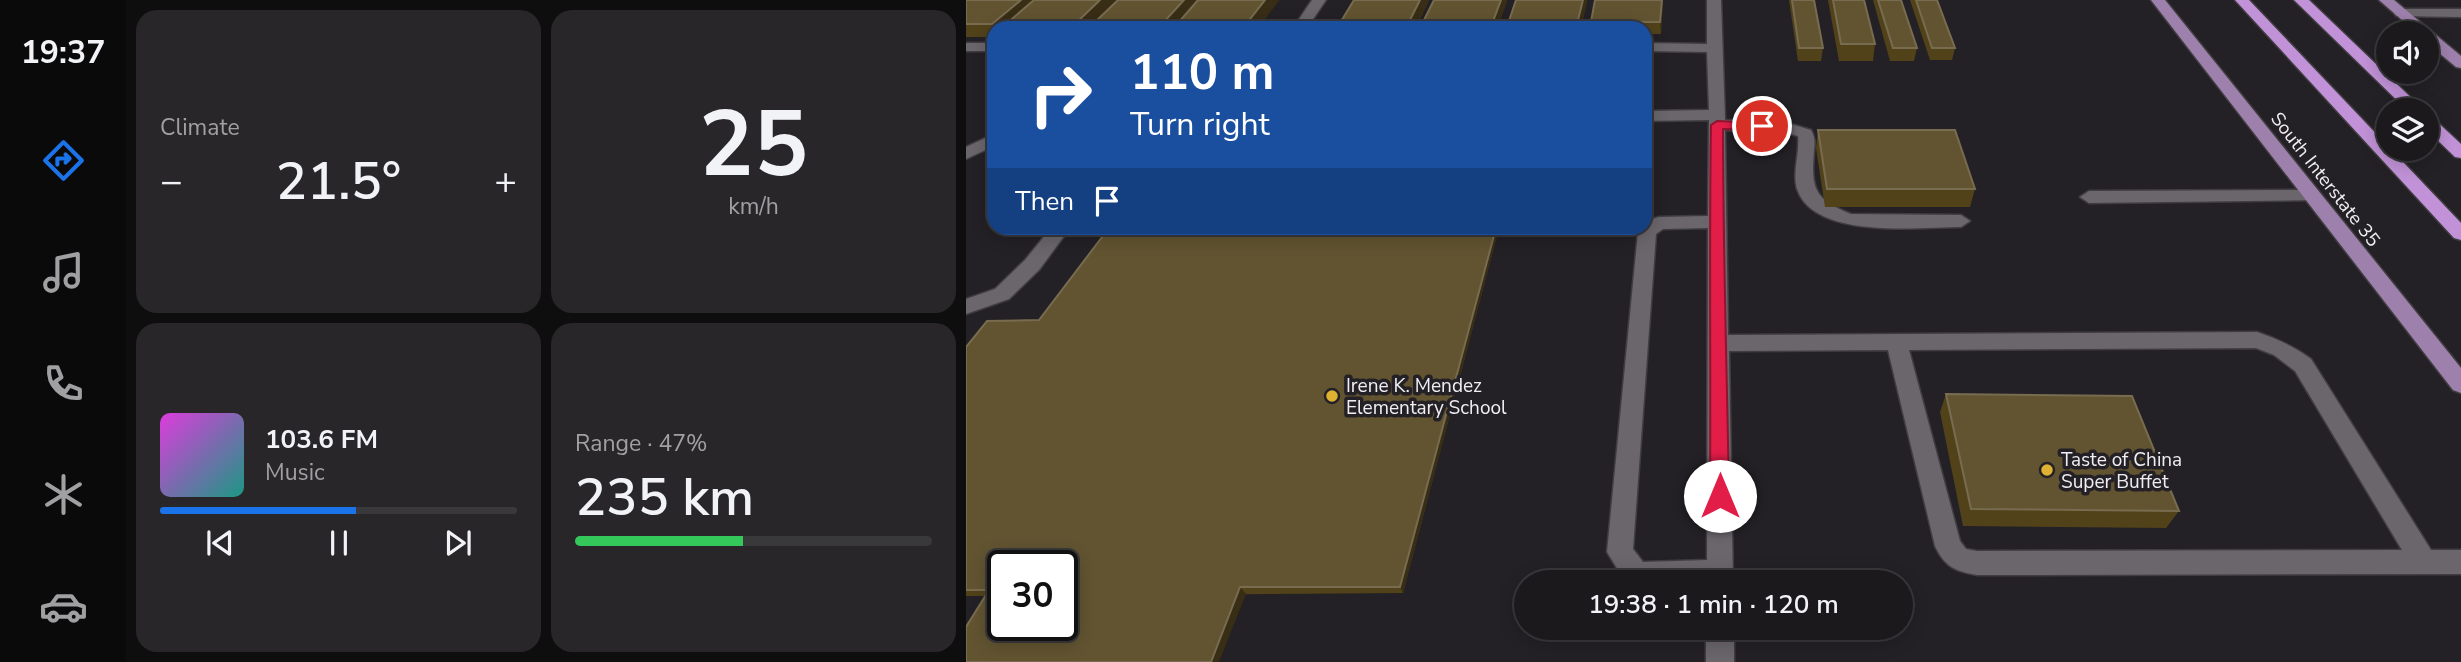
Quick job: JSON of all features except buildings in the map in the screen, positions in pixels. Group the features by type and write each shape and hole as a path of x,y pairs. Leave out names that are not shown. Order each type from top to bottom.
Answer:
{"highway":[{"path":"2242,0 2461,234"},
{"path":"2301,0 2403,98"},
{"path":"2439,132 2461,153"}],"main road":[{"name":"South Interstate 35","path":"2158,0 2461,384"},
{"path":"2386,0 2411,21"},
{"path":"2439,45 2461,64"}],"street":[{"path":"1305,21 1319,0"},
{"path":"1714,0 1720,570"},
{"path":"2401,13 2461,13"},
{"path":"966,47 987,47"},
{"path":"1652,47 1714,48"},
{"path":"1652,116 1784,127 1805,133 1807,139 1803,186 1815,203 1849,220 1961,221"},
{"path":"966,155 987,143"},
{"path":"2089,197 2312,196"},
{"path":"1652,229 1660,223 1716,222"},
{"path":"966,307 1002,294 1032,265 1056,235"},
{"path":"1633,570 1620,552 1647,235"},
{"path":"1719,343 2257,340 2282,349 2303,365 2424,562"},
{"path":"1896,341 1948,546 1959,560 1977,563 2461,562"},
{"path":"1720,640 1720,662"}],"place":[{"name":"Irene K. Mendez Elementary School","path":"1332,396"},
{"name":"Taste of China Super Buffet","path":"2047,470"}],"route":[{"path":"1720,496 1719,343 1715,288 1717,125 1762,126"}]}
